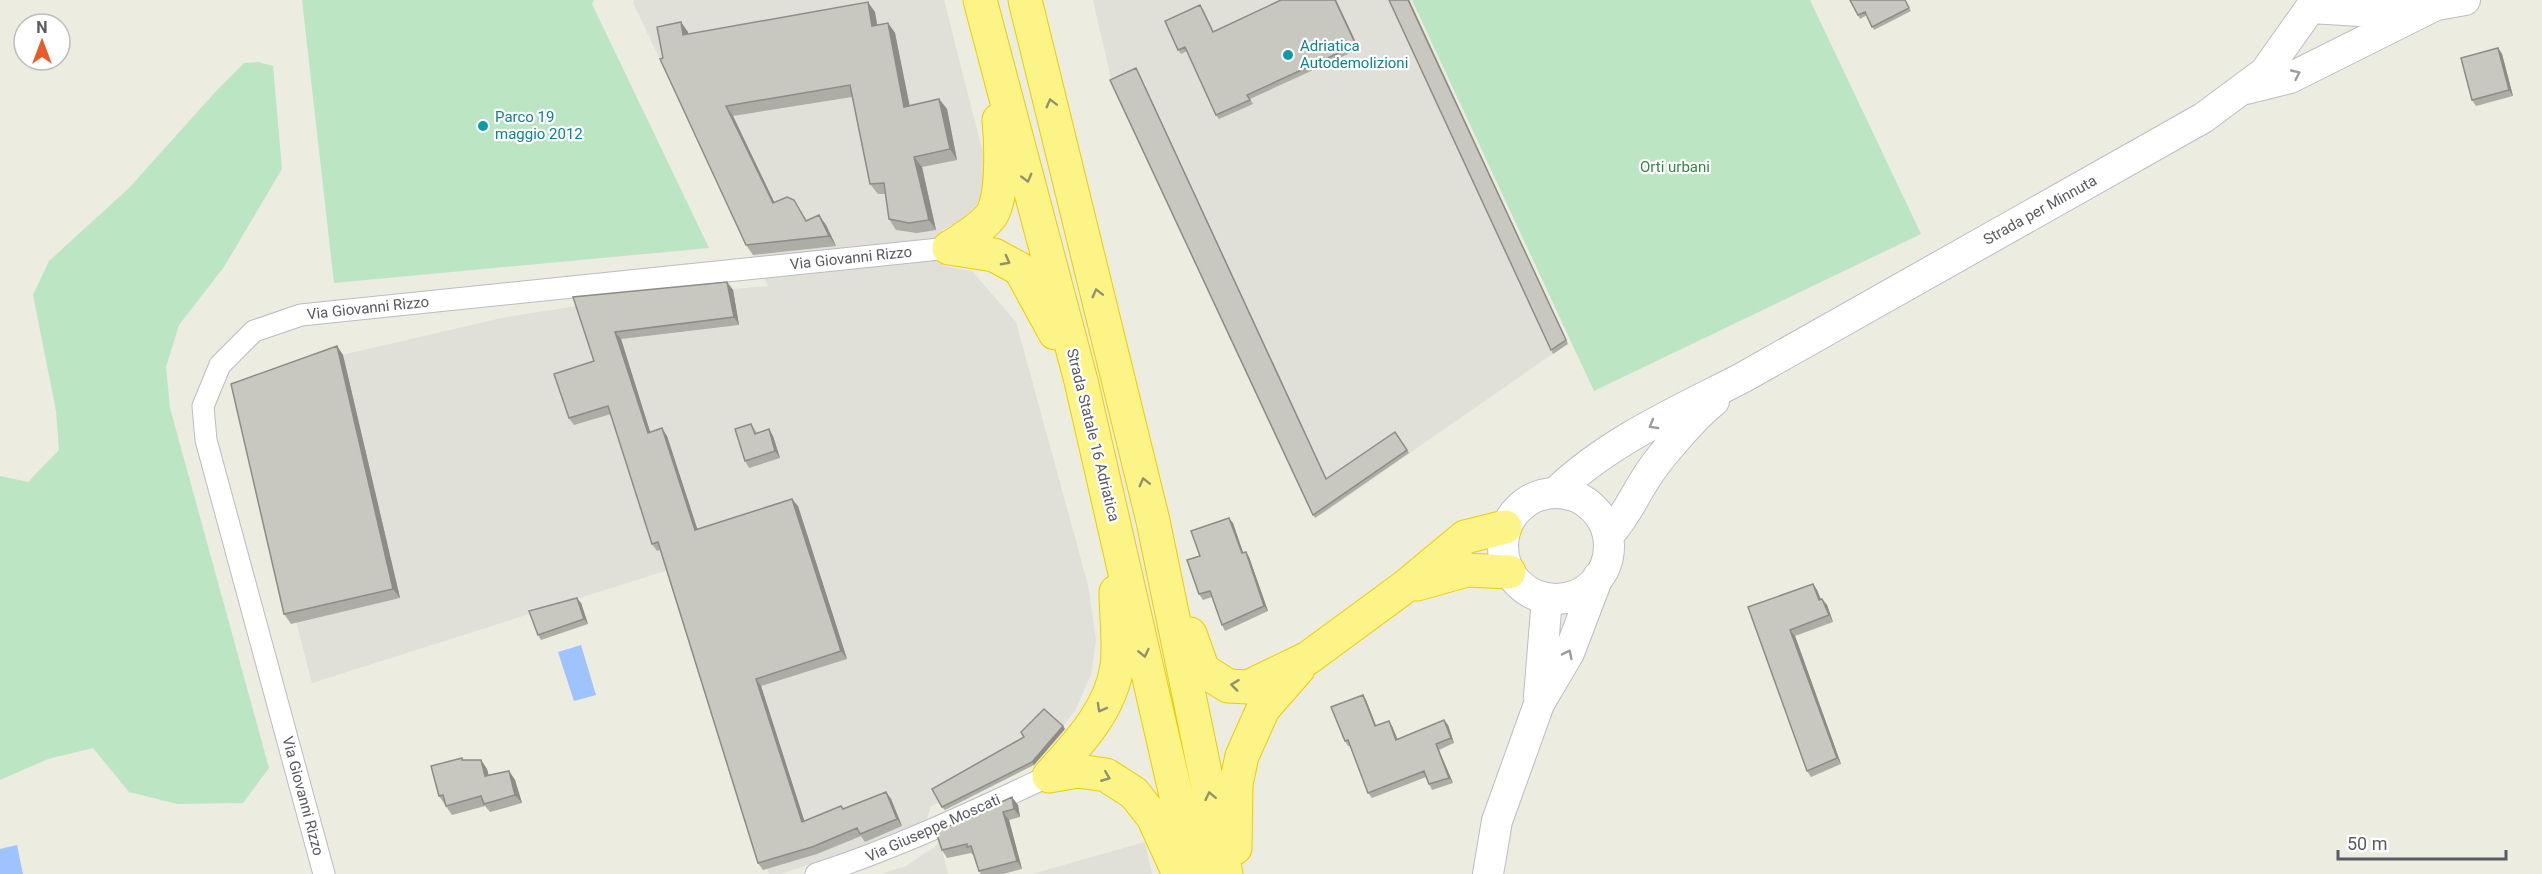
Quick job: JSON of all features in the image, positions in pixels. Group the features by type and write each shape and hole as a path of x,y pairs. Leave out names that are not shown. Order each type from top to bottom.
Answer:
{"highway":[{"name":"Strada Statale 16 Adriatica","path":"980,0 1081,381 1194,874"},
{"path":"1025,0 1153,521 1226,874"},
{"path":"949,248 972,234 992,215 999,188 1001,140 990,38"},
{"path":"949,248 994,255 1020,269 1081,381"},
{"path":"1153,521 1203,670 1228,686 1248,687 1308,658 1406,586 1465,537 1505,527"},
{"path":"1049,776 1077,746 1104,706 1117,667 1116,527"},
{"path":"1406,586 1467,570 1509,572"},
{"path":"1236,874 1236,784 1242,756 1263,709 1308,658"},
{"path":"1049,776 1078,771 1106,775 1134,793 1153,817 1179,874"}],"street":[{"path":"2313,4 2393,13 2465,0"},
{"name":"Strada per Minnuta","path":"1555,493 1573,475 1600,456 2203,118 2265,72 2313,4"},
{"path":"2240,90 2290,78 2436,5"},
{"name":"Via Giovanni Rizzo","path":"324,874 206,440 203,406 220,365 254,331 301,315 949,248"},
{"name":"Strada per Minnuta","path":"1608,536 1624,518 1647,476 1703,410 1742,378"},
{"path":"1488,874 1497,821 1539,704 1569,653 1609,550 1608,536 1601,518 1589,505 1573,496 1555,493 1530,499 1520,506 1505,527 1502,543 1509,572 1519,585 1547,598 1561,598 1575,595 1588,588 1598,578"},
{"path":"1539,704 1547,598"},
{"name":"Via Giuseppe Moscati","path":"816,874 918,837 1049,776"}],"shaded area":[{"path":"634,0 944,0 984,157 989,188 967,218 942,230 943,266 972,271 1016,322 1088,585 1096,640 1091,675 1075,711 1033,763 931,806 925,825 781,874 769,874 668,570 312,683 237,395 342,355 506,317 617,300 768,286 633,3"},
{"path":"1093,0 1410,0 1568,343 1321,515 1112,83"},
{"path":"1145,842 1152,874 1032,874"},
{"path":"940,843 948,874 881,874 906,866"}],"green space":[{"name":"Parco 19 maggio 2012","path":"302,0 594,0 592,4 709,248 334,283"},
{"name":"Orti urbani","path":"1412,0 1810,0 1921,234 1594,391"},
{"path":"258,62 273,66 282,169 224,267 179,325 166,367 170,408 269,768 243,803 177,804 129,792 93,748 48,759 0,780 0,476 28,482 59,450 56,411 33,295 49,261 129,188 244,63"}],"water":[{"path":"581,645 596,695 574,701 558,652"},
{"path":"17,845 23,874 0,874 0,849"}],"building":[{"name":"Adriatica Autodemolizioni","path":"1281,0 1335,0 1356,45 1247,95 1250,100 1216,115 1185,47 1178,50 1165,21 1200,5 1213,32"},
{"path":"1389,0 1408,0 1566,340 1551,350"},
{"path":"1850,0 1905,0 1909,8 1872,27 1865,12 1858,15"},
{"path":"868,2 872,26 888,23 904,107 939,99 950,149 914,157 929,220 909,223 889,219 884,183 870,184 850,85 726,106 773,203 787,197 794,200 806,221 819,215 829,236 746,245 660,59 663,58 657,27 681,22 683,35"},
{"path":"2498,48 2509,90 2472,100 2461,58"},
{"path":"1136,68 1326,479 1395,432 1407,450 1313,515 1110,80"},
{"path":"727,282 734,317 615,332 648,433 662,428 695,530 792,499 841,651 756,679 802,822 841,806 843,809 886,792 897,819 860,834 857,828 812,847 758,863 658,542 652,544 608,406 569,418 554,374 594,361 573,297"},
{"path":"337,346 393,589 284,614 231,384"},
{"path":"751,424 755,434 769,429 775,451 745,461 735,429"},
{"path":"1229,518 1242,553 1246,552 1264,606 1222,625 1210,591 1199,594 1187,560 1200,556 1191,531"},
{"path":"1813,584 1819,600 1822,599 1829,615 1790,630 1837,758 1807,771 1748,607"},
{"path":"577,598 584,619 538,635 529,611"},
{"path":"1363,695 1375,726 1389,721 1396,740 1444,720 1451,738 1436,744 1449,778 1429,784 1424,771 1368,793 1348,740 1345,741 1331,707"},
{"path":"1044,709 1063,726 1032,762 942,807 932,789 1024,737 1021,732"},
{"path":"462,758 462,760 481,760 485,776 509,771 515,795 484,804 481,796 446,806 443,795 439,796 431,766"},
{"path":"1012,797 1014,809 1003,812 1017,861 979,871 971,846 967,847 967,844 942,850 936,832"}],"place":[{"name":"Adriatica Autodemolizioni","path":"1288,55"},
{"name":"Parco 19 maggio 2012","path":"483,126"}]}
